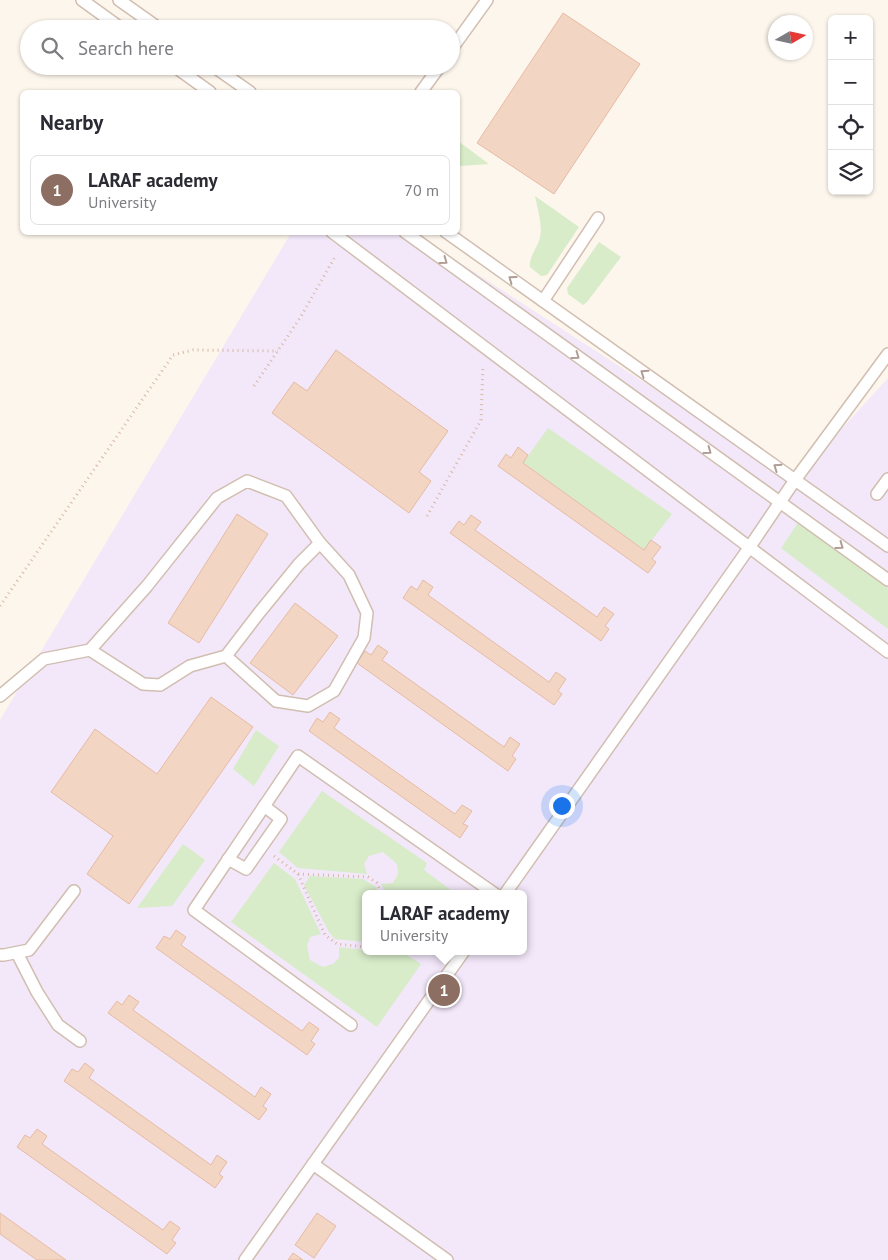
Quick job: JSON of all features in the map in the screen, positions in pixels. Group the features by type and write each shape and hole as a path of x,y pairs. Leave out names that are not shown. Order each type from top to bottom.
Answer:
{"lane":[{"path":"82,0 110,20"},
{"path":"119,0 147,20"},
{"path":"460,38 487,0"},
{"path":"186,75 207,90"},
{"path":"226,75 247,90"},
{"path":"422,90 433,75"},
{"path":"543,301 598,218"},
{"path":"335,235 888,652"},
{"path":"408,235 888,580"},
{"path":"450,235 888,546"},
{"path":"507,890 795,480 883,370 888,354"},
{"path":"878,494 888,479"},
{"path":"0,696 44,659 90,650 148,586 217,498 247,481 286,496 320,543 349,575 367,613 364,638 334,691 308,706 276,701 226,656"},
{"path":"90,650 143,684 160,684 190,666 226,656 299,564 320,543"},
{"path":"351,1025 194,910 298,756 489,890"},
{"path":"228,859 246,869 262,846 280,819 264,806"},
{"path":"0,955 29,950 74,891"},
{"path":"17,952 37,992 58,1024 80,1041"},
{"path":"245,1260 461,955"},
{"path":"313,1164 448,1260"}],"path":[{"path":"254,386 300,318 343,242"},
{"path":"428,516 481,420 484,348"},
{"path":"0,606 173,355 193,350 278,351"},
{"path":"262,846 298,874 325,935 337,944 362,947"},
{"path":"298,874 368,877 377,883 380,890"}],"shaded area":[{"path":"290,235 417,235 795,480 888,378 888,1260 0,1260 0,720"}],"green space":[{"path":"460,142 489,164 460,166"},
{"path":"535,196 579,227 547,275 541,276 530,267 531,259 541,233"},
{"path":"599,242 621,257 583,305 568,294 567,288"},
{"path":"548,428 672,514 644,550 523,463"},
{"path":"798,523 888,588 888,629 781,548"},
{"path":"256,730 279,746 254,786 233,769"},
{"path":"322,791 427,863 424,870 451,890 384,890 381,884 393,883 398,874 397,864 383,852 369,856 364,864 367,874 298,868 279,852"},
{"path":"183,844 205,860 172,906 137,908"},
{"path":"274,863 295,879 321,934 310,937 307,946 310,960 323,967 333,964 339,958 339,947 362,950 362,955 407,955 421,964 377,1027 231,922"},
{"path":"310,876 363,879 376,887 377,890 362,890 362,942 335,939 329,932 304,885"}],"building":[{"path":"563,13 640,64 554,194 477,143"},
{"path":"336,350 448,431 419,472 431,481 409,513 272,413 294,382 307,391"},
{"path":"518,447 528,455 523,463 644,550 651,540 661,547 652,559 656,562 648,573 498,466 506,454 511,458"},
{"path":"237,514 268,534 199,643 168,623"},
{"path":"471,515 481,522 475,530 597,617 604,607 614,614 605,626 609,629 601,641 450,533 459,521 464,525"},
{"path":"423,580 433,587 428,595 549,682 556,672 566,679 558,691 562,694 554,705 403,598 411,586 417,590"},
{"path":"295,603 338,636 293,695 250,663"},
{"path":"378,645 388,652 382,660 504,747 510,737 520,744 512,756 516,759 508,771 357,663 365,651 371,655"},
{"path":"211,697 253,727 129,904 87,874 113,836 51,792 95,729 157,774"},
{"path":"330,712 340,719 334,728 455,814 462,805 472,811 463,824 468,826 460,838 309,731 317,718 323,722"},
{"path":"176,930 186,937 181,945 302,1031 309,1022 319,1029 311,1041 315,1044 307,1055 156,948 164,936 170,939"},
{"path":"129,995 139,1002 133,1010 255,1097 261,1087 271,1094 263,1106 267,1109 259,1120 108,1013 117,1001 122,1005"},
{"path":"85,1063 94,1070 89,1078 211,1165 217,1155 227,1162 219,1174 223,1177 215,1188 64,1081 72,1069 78,1072"},
{"path":"37,1129 47,1136 42,1144 163,1230 170,1221 180,1228 172,1240 176,1243 167,1254 17,1147 25,1135 30,1138"},
{"path":"0,1213 66,1260 37,1260 0,1234"},
{"path":"317,1213 336,1226 314,1258 295,1245"},
{"path":"293,1253 303,1260 288,1260"}],"place":[{"name":"LARAF academy","path":"444,990"}]}
